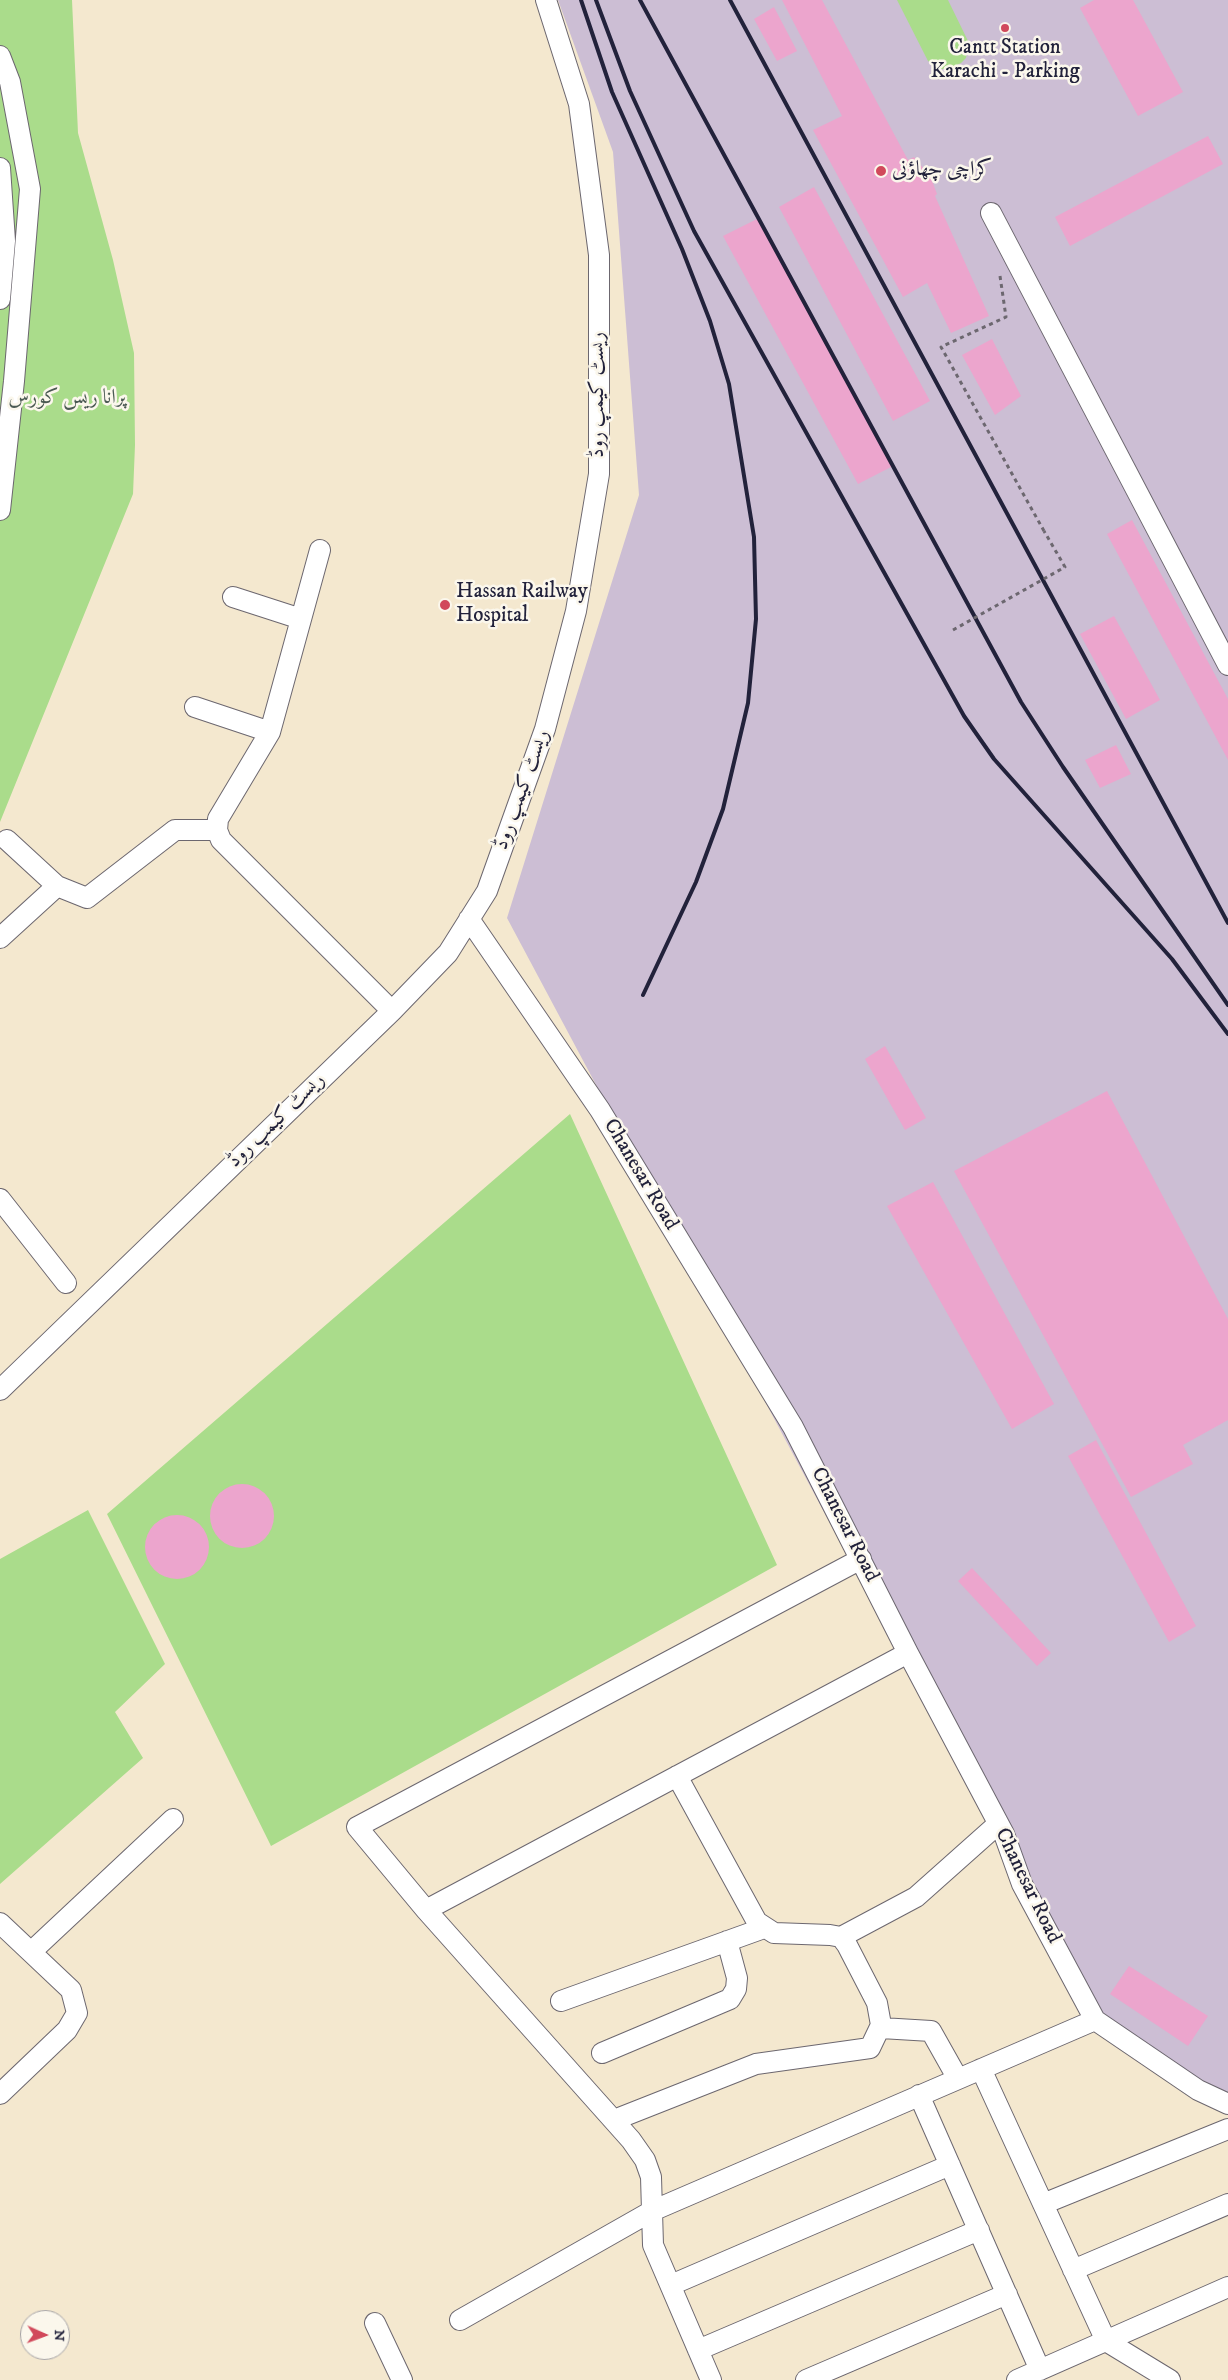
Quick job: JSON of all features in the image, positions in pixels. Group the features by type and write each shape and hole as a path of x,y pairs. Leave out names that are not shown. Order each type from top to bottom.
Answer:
{"street":[{"name":"ریسٹ کیمپ روڈ","path":"0,1390 392,1011 448,953 487,890 545,729 576,611 599,474 598,255 579,104 546,0"},
{"path":"0,56 10,82 30,190 14,382 0,510"},
{"path":"0,168 5,241 0,300"},
{"path":"991,214 1228,665"},
{"path":"320,550 270,732 218,819 217,830 221,840 392,1011"},
{"path":"233,597 301,619"},
{"path":"195,707 270,732"},
{"path":"7,840 57,886 87,898 175,830 217,830"},
{"path":"0,938 57,886"},
{"name":"Chanesar Road","path":"469,919 600,1110 793,1427 908,1653 1004,1834 1022,1884 1095,2020 1198,2090 1228,2104"},
{"path":"0,1199 66,1283"},
{"path":"711,2380 653,2245 650,2230 652,2211 651,2176 646,2160 614,2120 426,1910 357,1827 861,1559"},
{"path":"426,1910 908,1653"},
{"path":"677,1776 757,1922 764,1928 774,1932 841,1937 916,1898 998,1824"},
{"path":"31,1952 173,1818"},
{"path":"0,1923 71,1990 77,2013 67,2030 0,2094"},
{"path":"561,2001 764,1928"},
{"path":"614,2120 756,2064 870,2048 881,2028 881,2014 847,1945 841,1937"},
{"path":"602,2053 730,1999 736,1989 737,1978 727,1941"},
{"path":"460,2320 652,2211 1095,2020"},
{"path":"881,2028 931,2031 958,2079"},
{"path":"981,2069 1106,2341 1170,2380"},
{"path":"920,2095 1040,2370"},
{"path":"1043,2204 1228,2130"},
{"path":"671,2285 950,2166"},
{"path":"1073,2270 1228,2204"},
{"path":"698,2350 979,2230"},
{"path":"1017,2380 1228,2286"},
{"path":"806,2380 1007,2294"},
{"path":"375,2323 402,2380"}],"path":[{"path":"953,630 1065,567 941,347 1006,317 999,270"}],"shaded area":[{"path":"558,0 1228,0 1228,2104 1095,2020 507,918 639,495 613,152"}],"green space":[{"name":"پرانا ریس کورس","path":"0,0 72,0 78,133 113,260 134,353 135,445 133,494 0,822"},
{"path":"897,0 948,0 969,43 966,58 961,63 948,69 941,69 928,61"},
{"path":"570,1114 777,1565 271,1846 107,1514"},
{"path":"88,1510 165,1664 115,1712 143,1758 0,1884 0,1559"}],"building":[{"name":"کراچی چھاؤنی","path":"782,0 822,0 908,160 914,157 931,178 937,194 935,196 989,316 951,333 927,283 903,297 813,130 842,116"},
{"path":"1094,0 1133,0 1183,92 1138,116 1080,8"},
{"path":"774,7 797,51 777,61 754,19"},
{"path":"1208,136 1223,164 1070,246 1055,217"},
{"path":"814,187 930,401 893,421 779,207"},
{"path":"759,218 893,466 858,484 723,236"},
{"path":"992,339 1021,396 995,415 962,355"},
{"path":"1132,520 1228,699 1228,760 1107,534"},
{"path":"1114,616 1160,700 1126,719 1080,634"},
{"path":"1116,745 1131,774 1100,788 1085,760"},
{"path":"885,1046 926,1118 905,1130 865,1059"},
{"path":"1107,1091 1228,1319 1228,1420 1183,1445 1193,1464 1131,1497 954,1171"},
{"path":"933,1182 1054,1404 1012,1429 887,1206"},
{"path":"1096,1440 1196,1626 1169,1642 1068,1456"},
{"path":"242,1484 260,1490 268,1498 274,1516 268,1534 260,1542 242,1548 224,1542 216,1534 210,1516 216,1498 224,1490"},
{"path":"177,1515 195,1521 203,1529 209,1547 203,1565 195,1573 177,1579 159,1573 151,1565 145,1547 151,1529 159,1521"},
{"path":"972,1568 1051,1653 1037,1666 958,1581"},
{"path":"1129,1966 1208,2016 1188,2046 1110,1994"}],"railway":[{"path":"581,0 612,92 682,249 710,321 729,384 754,537 756,619 748,703 723,809 696,882 643,995"},
{"path":"596,0 630,91 694,231 964,716 994,759 1172,959 1228,1034"},
{"path":"640,0 1021,702 1063,767 1228,1005"},
{"path":"730,0 1228,923"}],"place":[{"name":"Cantt Station Karachi - Parking","path":"1005,28"},
{"name":"کراچی چھاؤنی","path":"881,171"},
{"name":"Hassan Railway Hospital","path":"445,605"}]}
